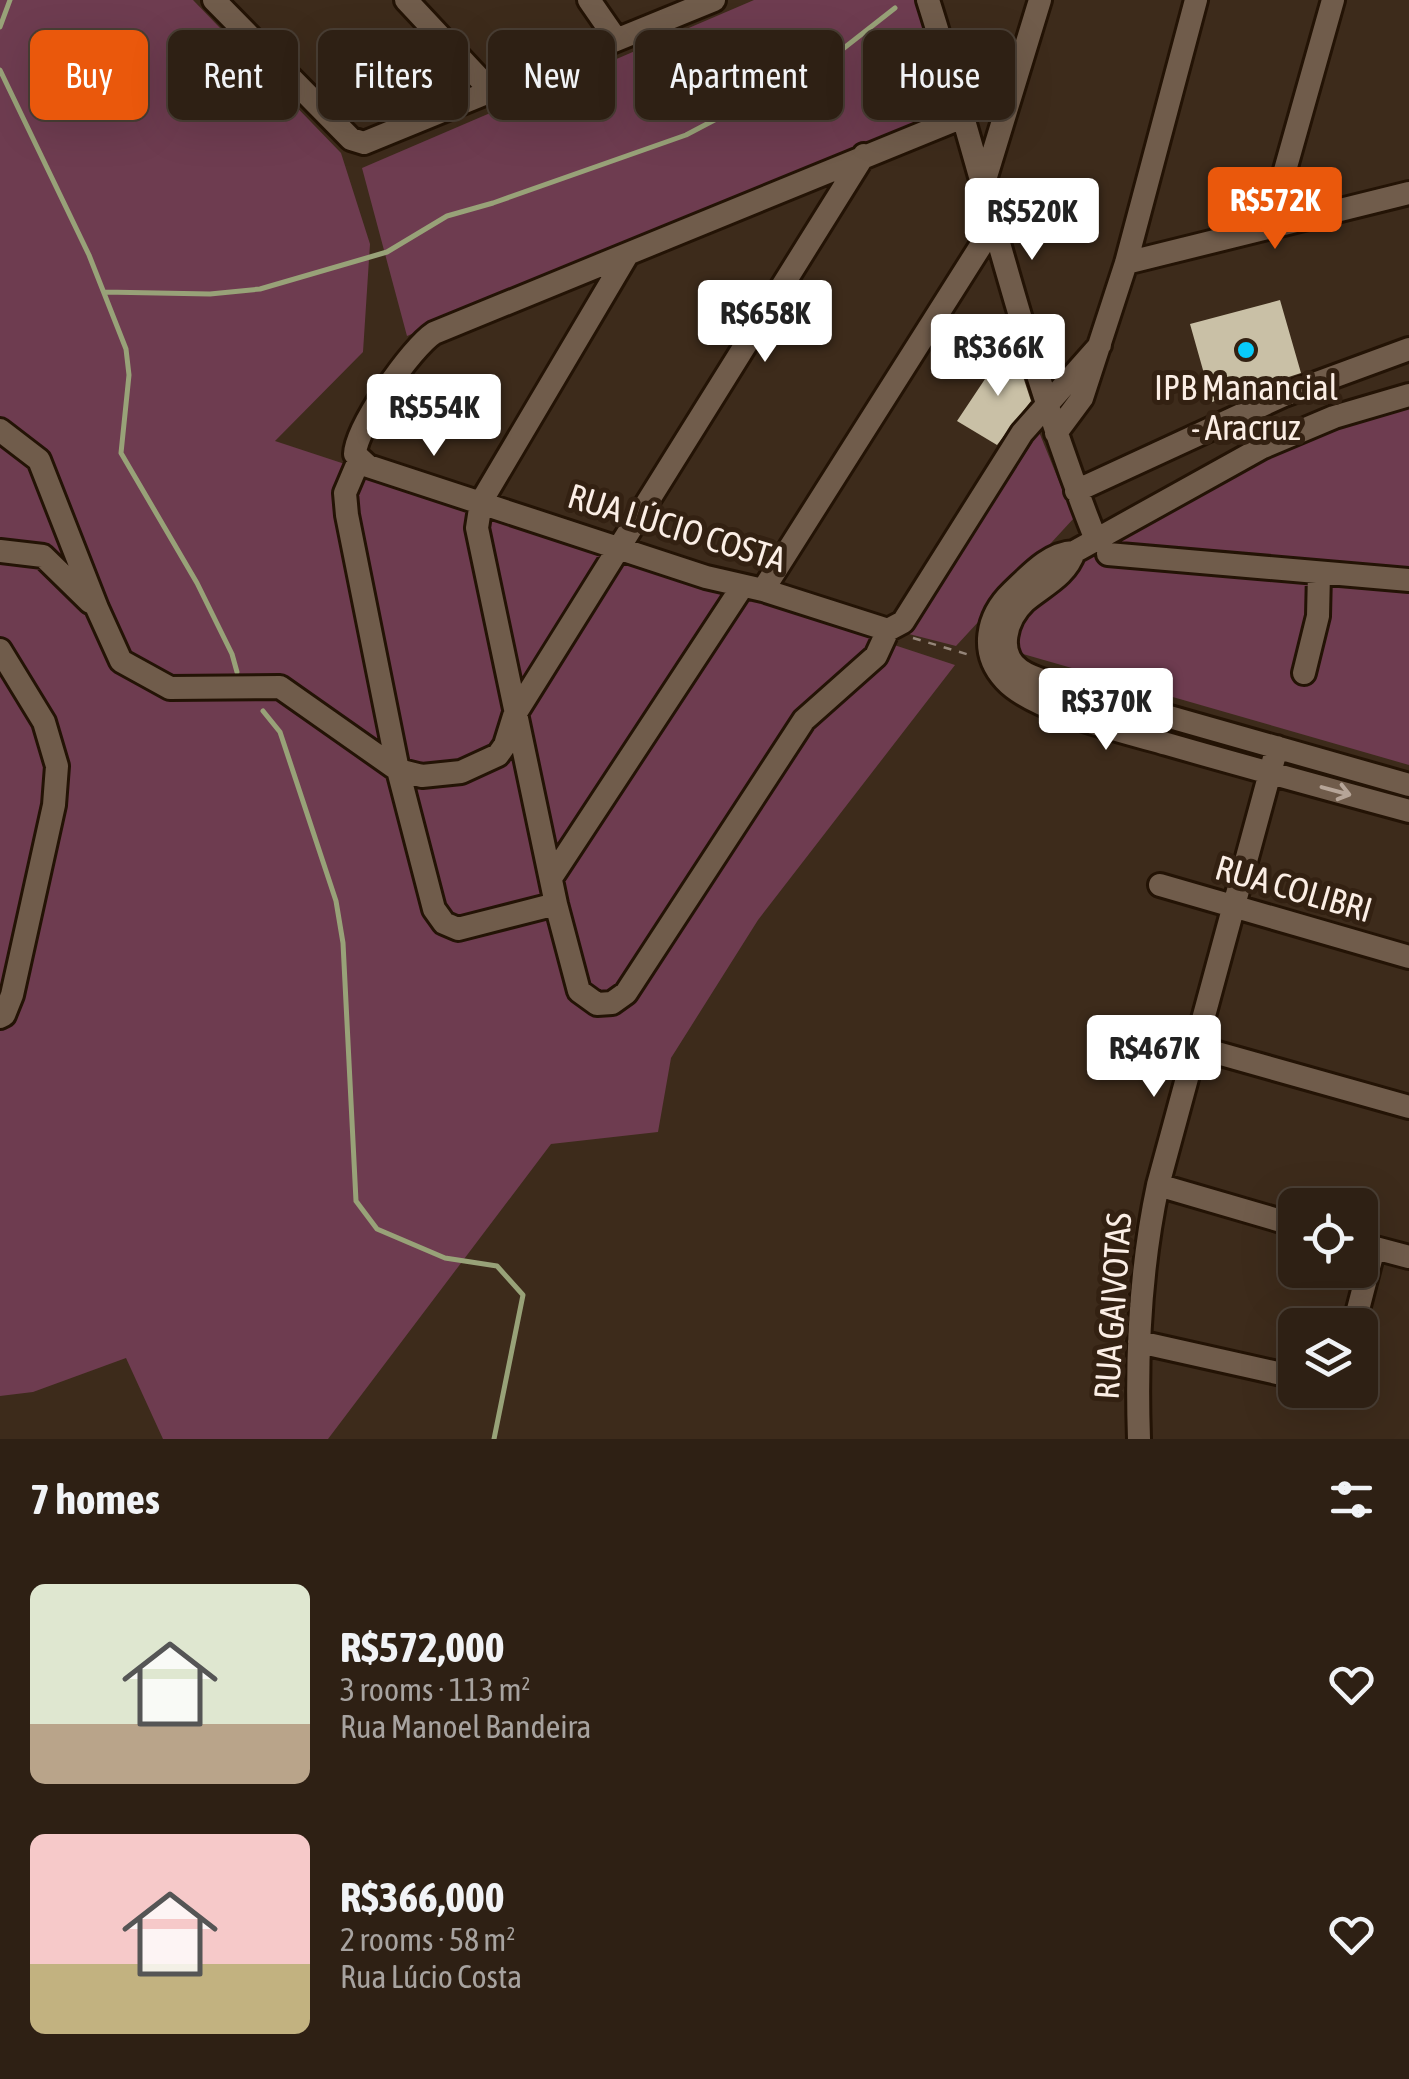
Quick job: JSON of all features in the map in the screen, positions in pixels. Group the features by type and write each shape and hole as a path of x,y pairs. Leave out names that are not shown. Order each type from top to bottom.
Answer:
{"street":[{"path":"214,0 358,142 374,142 488,95"},
{"path":"406,0 488,88"},
{"path":"589,0 616,38 714,0"},
{"path":"928,0 938,30"},
{"path":"983,186 1040,0"},
{"path":"1056,433 1082,398 1100,346 1196,0"},
{"path":"1269,226 1332,0"},
{"path":"556,904 458,929 444,923 434,910 398,770 347,515 345,493 360,460 355,454 358,436 423,340 955,120"},
{"path":"966,120 1046,402 1076,491 1102,547"},
{"path":"0,430 39,460 96,608 121,660 170,688 280,687 398,770 422,776 461,772 498,755 505,745 514,716 864,156"},
{"path":"1126,263 1409,193"},
{"path":"551,878 753,589 994,225"},
{"path":"626,257 481,502 477,528 556,904 579,991 597,1004 612,1003 626,994 804,720 876,656 888,630 903,622 1008,455 1046,402 1100,346"},
{"path":"1076,491 1253,408 1409,349"},
{"path":"1102,547 1263,447 1334,418 1409,395"},
{"name":"RUA LÚCIO COSTA","path":"360,460 622,548 888,630"},
{"path":"1409,580 1102,547 1056,556 1007,630 1008,656 1020,670 1057,685 1409,785"},
{"path":"0,552 43,556 96,608"},
{"path":"1304,673 1318,616 1319,572"},
{"path":"1042,577 1010,595 993,616 989,634 993,662 1014,688 1077,717 1409,811"},
{"path":"0,650 44,722 56,766 54,806 12,996 0,1017"},
{"name":"RUA GAIVOTAS","path":"1139,1439 1144,1250 1276,747"},
{"name":"RUA COLIBRI","path":"1160,885 1409,957"},
{"path":"1196,1047 1409,1107"},
{"path":"1158,1185 1278,1220"},
{"path":"1378,1249 1409,1258"},
{"path":"1139,1342 1278,1373"}],"path":[{"path":"888,630 993,662"}],"shaded area":[{"path":"0,0 193,0 222,30 168,30 168,120 298,120 298,109 341,153 370,244 363,352 275,441 955,665 758,920 671,1058 658,1132 551,1144 328,1439 163,1439 126,1358 33,1392 0,1396"},
{"path":"754,0 918,0 927,30 863,30 863,120 928,120 407,336 362,168 488,114 488,120 615,120 615,60 635,51 635,120 843,120 843,30 684,30"},
{"path":"1409,399 1409,765 1023,654 1012,647 1011,606 1218,469"},
{"path":"1039,432 1074,518 956,646 909,634"}],"building":[{"name":"IPB Manancial - Aracruz","path":"1280,300 1301,373 1212,402 1190,324"},
{"path":"1011,340 1031,401 997,445 957,421"}],"waterway":[{"path":"0,27 10,0"},
{"path":"104,292 210,294 260,289 387,252 447,216 686,135 830,59 895,8"},
{"path":"0,70 89,255 126,349 129,375 121,453 197,583 237,672"},
{"path":"263,711 280,732 336,901 343,943 356,1201 377,1229 445,1258 497,1266 523,1295 494,1439"}],"place":[{"name":"IPB Manancial - Aracruz","path":"1246,350"}]}
